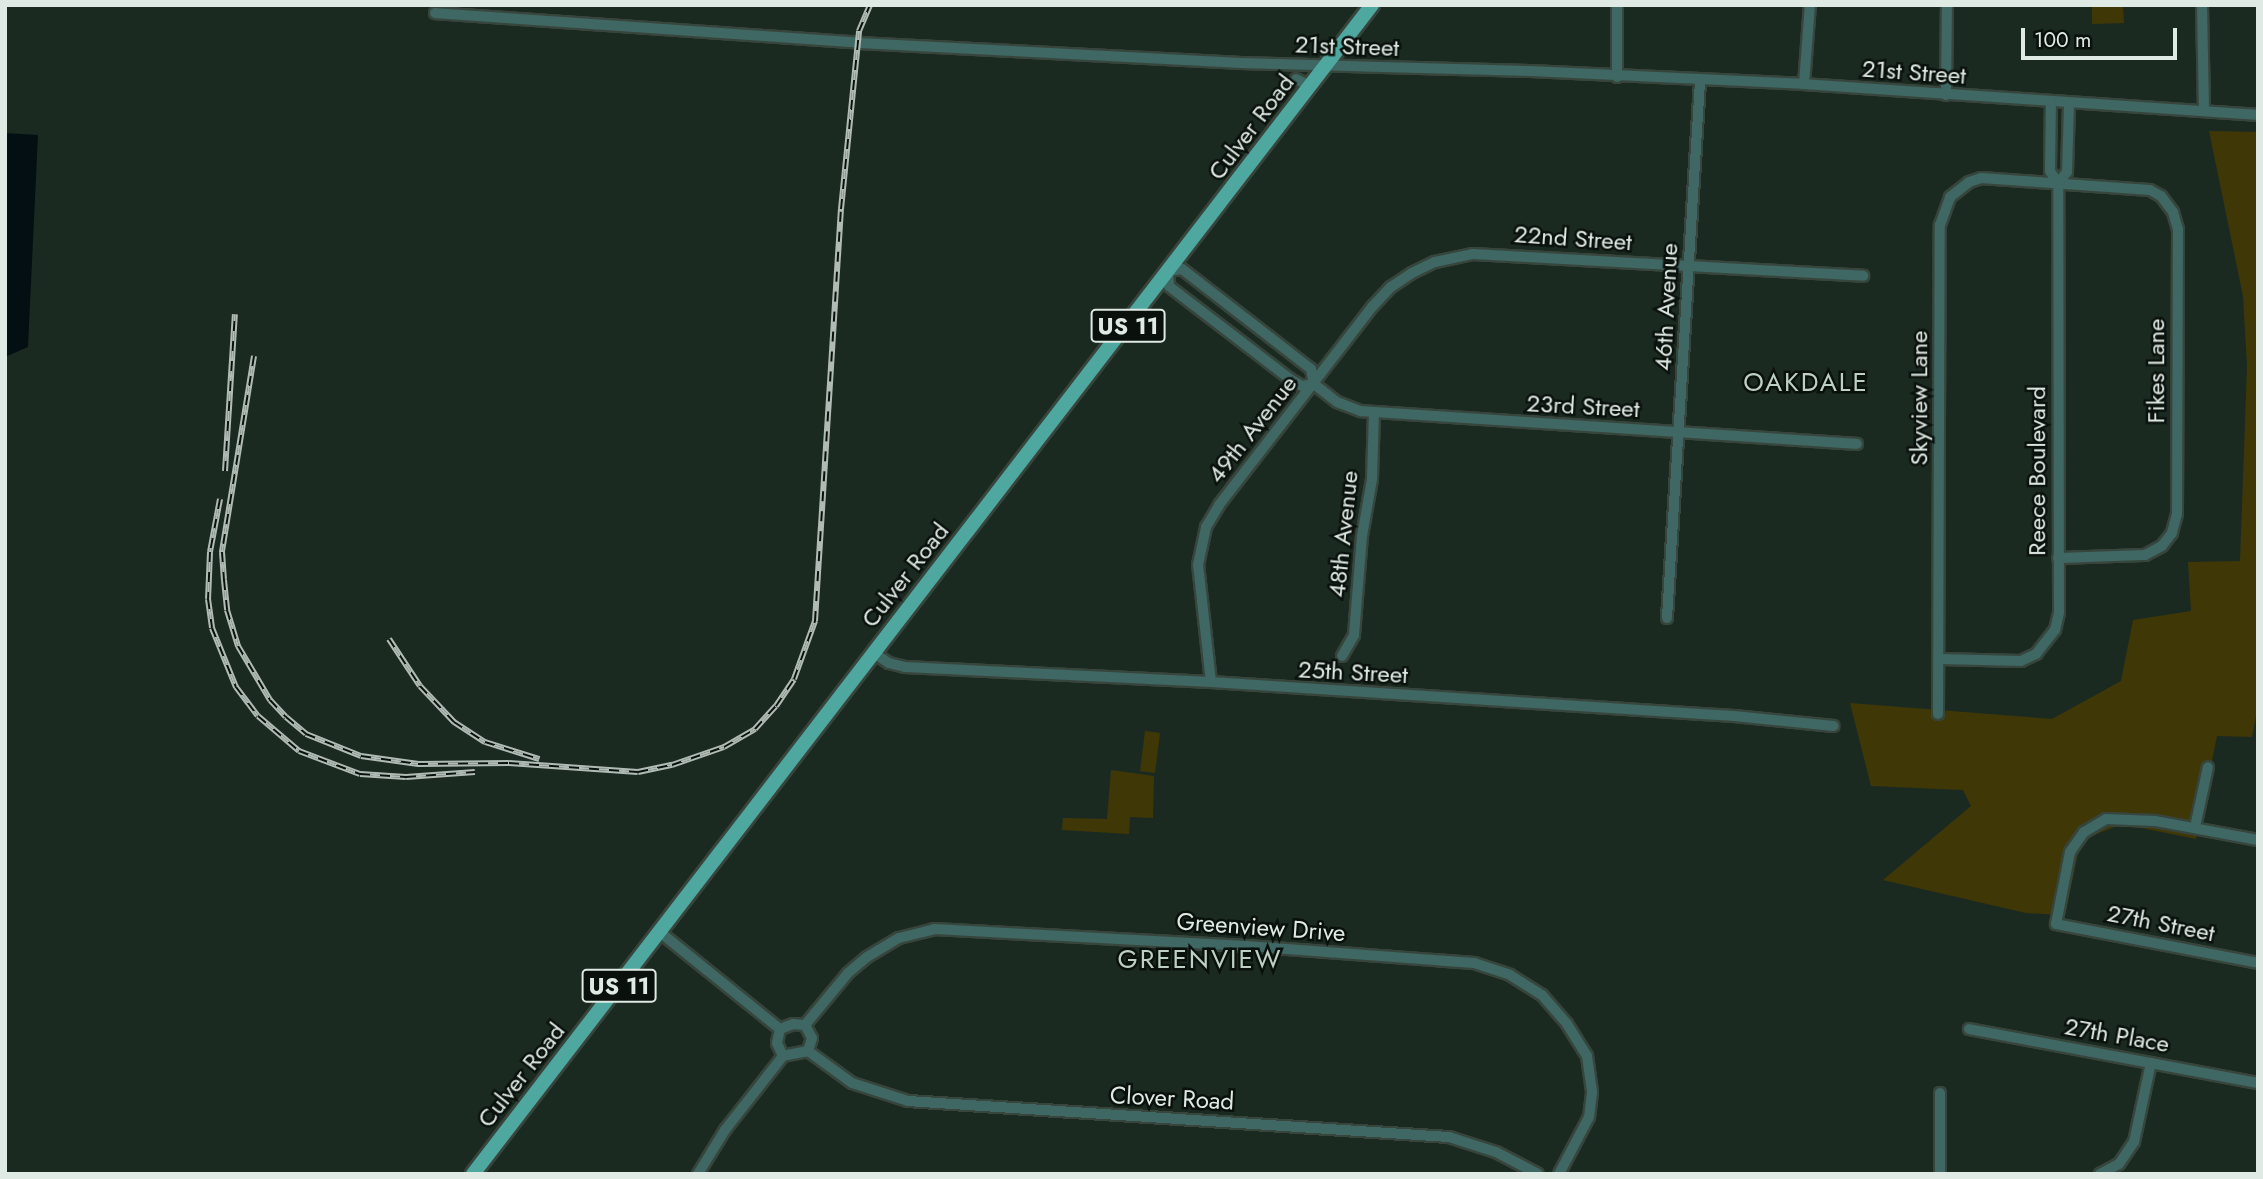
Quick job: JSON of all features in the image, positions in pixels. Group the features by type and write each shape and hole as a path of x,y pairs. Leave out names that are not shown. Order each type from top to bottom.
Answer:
{"main road":[{"name":"Culver Road","path":"473,1174 661,933 1372,5"}],"street":[{"path":"1617,5 1617,77"},
{"path":"1804,84 1810,5"},
{"path":"1946,95 1947,5"},
{"path":"2202,5 2204,111"},
{"name":"21st Street","path":"435,13 859,43 1241,64 1804,84 2258,115"},
{"path":"1296,79 1310,86"},
{"name":"46th Avenue","path":"1667,618 1681,433 1700,81"},
{"name":"Reece Boulevard","path":"1940,660 2021,660 2036,654 2055,630 2059,612 2057,183 2050,171 2051,102"},
{"name":"Reece Boulevard","path":"2057,183 2067,172 2069,103"},
{"name":"Skyview Lane","path":"1938,714 1940,225 1943,211 1950,197 1959,189 1981,178 2057,183"},
{"name":"Fikes Lane","path":"2057,183 2150,190 2161,196 2173,212 2178,229 2177,514 2172,533 2162,546 2145,555 2058,558"},
{"name":"22nd Street","path":"1448,259 1473,254 1511,255 1689,268 1863,276"},
{"name":"49th Avenue","path":"1211,682 1198,578 1202,539 1219,505 1382,296 1412,273 1448,259"},
{"name":"23rd Street","path":"1314,384 1311,369 1294,355 1182,269 1168,271 1170,286 1290,379 1302,386 1314,384 1349,408 1374,413 1857,444"},
{"name":"48th Avenue","path":"1342,656 1354,635 1362,536 1372,479 1374,413"},
{"name":"25th Street","path":"874,653 889,663 905,667 1211,682 1734,716 1833,726"},
{"path":"2208,767 2195,827 2258,840"},
{"name":"27th Street","path":"2195,827 2131,818 2106,819 2084,832 2070,852 2056,924 2258,962"},
{"name":"Greenview Drive","path":"805,1025 839,982 867,957 899,938 934,929 1474,963 1510,975 1542,995 1567,1024 1587,1056 1592,1093 1589,1118 1559,1174"},
{"path":"661,933 780,1029"},
{"path":"698,1174 725,1130 783,1056 808,1051 812,1038 805,1025 793,1024 780,1029"},
{"path":"780,1029 777,1043 783,1056"},
{"name":"27th Place","path":"1969,1029 2258,1083"},
{"name":"Clover Road","path":"808,1051 852,1083 908,1101 1449,1137 1496,1152 1538,1174"},
{"path":"2104,1172 2119,1164 2134,1142 2151,1063"},
{"path":"1940,1093 1940,1174"}],"shaded area":[{"path":"2123,6 2124,23 2092,24 2092,7"},
{"path":"2209,131 2258,132 2258,705 2252,737 2217,736 2196,839 2122,824 2089,837 2078,853 2065,915 2026,913 1883,880 1971,806 1963,790 1871,786 1850,703 2052,719 2121,681 2133,620 2191,611 2188,562 2240,561 2247,366 2243,296"},
{"path":"5,133 38,135 28,347 5,357"},
{"path":"1145,731 1160,733 1155,773 1140,771"},
{"path":"1111,770 1154,776 1153,818 1130,817 1129,834 1062,830 1063,818 1107,819"}],"railway":[{"path":"254,356 222,552 227,610 238,646 270,700 306,734 361,756 418,764 509,763 638,772 672,765 724,747 755,729 776,706 794,679 815,621 841,209 859,31 870,5"},
{"path":"225,471 235,314"},
{"path":"220,499 210,552 208,599 212,628 236,687 258,716 299,751 360,774 406,777 475,772"},
{"path":"389,639 420,686 454,722 485,742 539,759"}],"district":[{"name":"OAKDALE","path":"1806,383"},
{"name":"GREENVIEW","path":"1200,960"}]}
